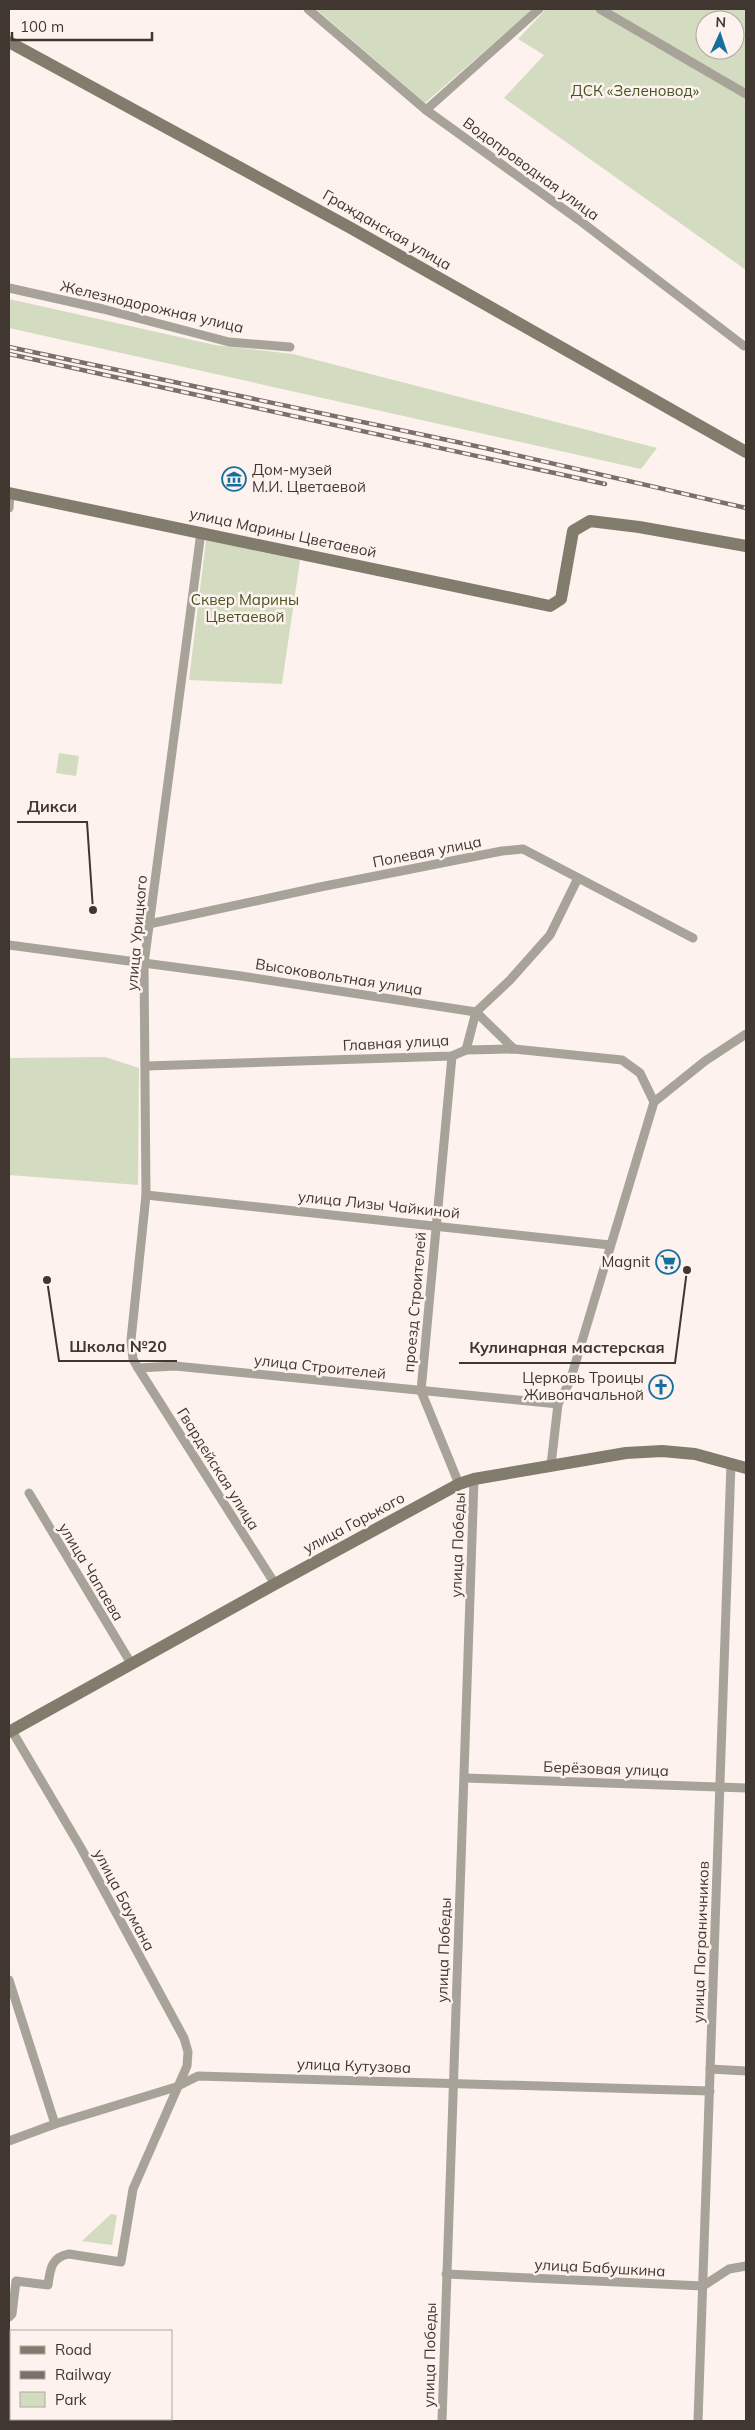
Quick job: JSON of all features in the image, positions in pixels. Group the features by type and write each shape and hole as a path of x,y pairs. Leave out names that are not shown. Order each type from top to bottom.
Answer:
{"street":[{"name":"Водопроводная улица","path":"308,9 426,110 580,220 744,346"},
{"path":"426,110 539,9"},
{"path":"600,9 746,94"},
{"name":"Гражданская улица","path":"9,42 332,218 746,452"},
{"name":"Железнодорожная улица","path":"9,288 103,309 229,342 290,347"},
{"path":"9,508 10,493"},
{"name":"улица Марины Цветаевой","path":"10,493 550,606 561,599 573,531 590,521 639,526 746,546"},
{"name":"улица Урицкого","path":"138,1368 133,1359 131,1340 146,1195 144,964 201,532"},
{"name":"Полевая улица","path":"149,924 320,887 502,851 523,849 693,938"},
{"path":"466,1050 476,1012 510,980 550,935 578,878"},
{"path":"9,945 144,964"},
{"name":"Высоковольтная улица","path":"144,964 240,976 476,1012"},
{"path":"476,1012 514,1049"},
{"path":"551,1465 558,1404 570,1381 654,1102 705,1061 746,1034"},
{"name":"Главная улица","path":"146,1066 452,1056 466,1050 514,1049 622,1060 640,1073 654,1102"},
{"name":"проезд Строителей","path":"452,1056 421,1391 459,1484"},
{"name":"улица Лизы Чайкиной","path":"146,1195 436,1224 610,1244"},
{"name":"улица Строителей","path":"138,1368 175,1366 558,1404"},
{"name":"Гвардейская улица","path":"138,1368 275,1584"},
{"name":"улица Горького","path":"10,1731 459,1484 474,1479 626,1453 662,1451 695,1454 746,1468"},
{"name":"улица Пограничников","path":"698,2421 731,1463"},
{"name":"улица Победы","path":"442,2421 474,1479"},
{"name":"улица Чапаева","path":"29,1492 132,1665"},
{"name":"улица Баумана","path":"9,2317 12,2314 16,2281 48,2285 50,2268 60,2256 69,2254 121,2262 132,2189 187,2066 188,2052 184,2038 81,1848 10,1731"},
{"name":"Берёзовая улица","path":"465,1778 746,1788"},
{"path":"9,1980 55,2124"},
{"path":"710,2070 746,2071"},
{"name":"улица Кутузова","path":"9,2141 55,2124 176,2087 198,2076 710,2091"},
{"path":"703,2286 729,2269 746,2266"},
{"name":"улица Бабушкина","path":"446,2274 703,2286"}],"green space":[{"path":"316,9 533,9 425,103"},
{"name":"ДСК «Зеленовод»","path":"546,9 746,9 746,270 504,98 544,55 518,39"},
{"path":"9,299 215,345 293,354 657,448 641,469 9,328"},
{"name":"Сквер Марины Цветаевой","path":"206,540 300,560 282,684 189,680"},
{"path":"59,753 79,756 76,776 56,773"},
{"path":"105,1057 139,1068 138,1185 9,1175 9,1058"},
{"path":"111,2214 117,2215 112,2245 82,2241"}],"railway":[{"path":"9,347 485,448 746,508"},
{"path":"9,354 605,484"}],"place":[{"name":"Дом-музей М.И. Цветаевой","path":"234,479"},
{"name":"Дикси","path":"93,910"},
{"name":"Magnit","path":"668,1262"},
{"name":"Кулинарная мастерская","path":"687,1270"},
{"name":"Школа №20","path":"47,1280"},
{"name":"Церковь Троицы Живоначальной","path":"661,1387"}]}
